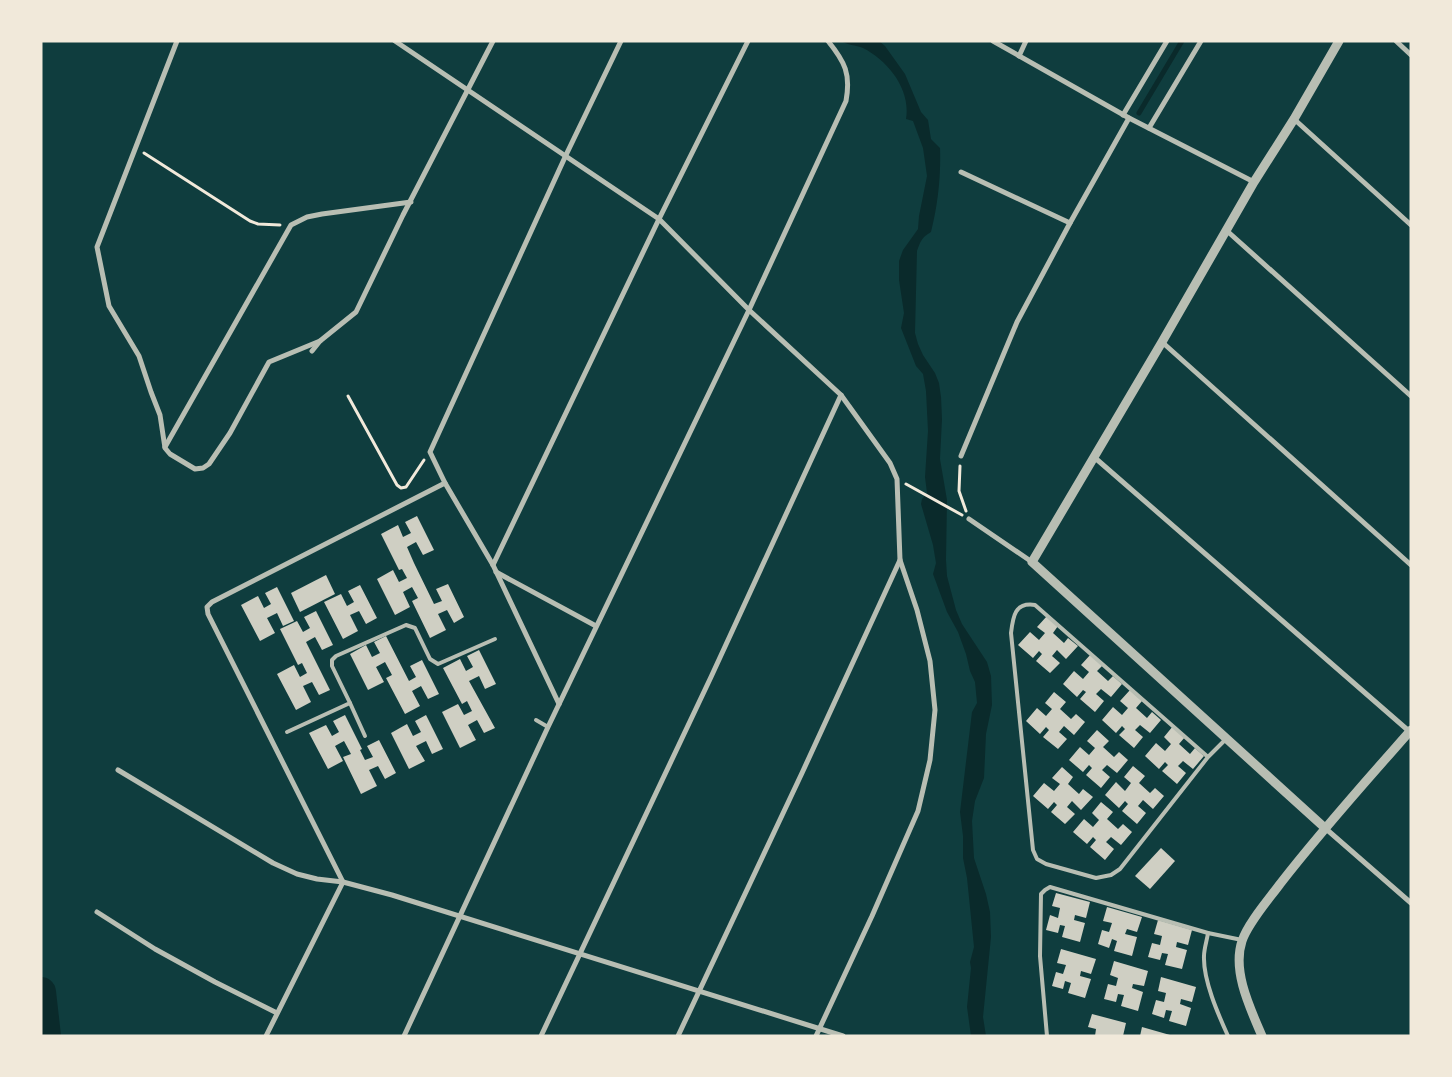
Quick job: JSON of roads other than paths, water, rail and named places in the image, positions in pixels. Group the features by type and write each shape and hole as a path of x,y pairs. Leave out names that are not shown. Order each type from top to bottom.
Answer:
{"street":[{"path":"177,41 97,247 109,306 139,356 150,392 160,415 165,448 170,454 195,468 203,468 209,464 230,432 269,362 320,341"},
{"path":"395,41 660,219 749,310 841,395 890,464 897,479 900,560 917,610 930,661 935,710 930,760 918,811 816,1036"},
{"path":"312,351 320,341 356,312 493,41"},
{"path":"559,704 493,565 445,483 430,452 566,155 621,41"},
{"path":"493,565 748,41"},
{"path":"404,1036 548,727 749,310 846,101 848,88 847,73 841,57 828,41"},
{"path":"993,41 1123,115 1254,182"},
{"path":"1019,56 1026,41"},
{"path":"1123,115 1167,41"},
{"path":"1149,128 1201,41"},
{"path":"1032,562 1254,182 1294,119 1339,41"},
{"path":"1396,41 1411,55"},
{"path":"960,456 1017,322 1129,118"},
{"path":"1294,119 1411,225"},
{"path":"961,172 1070,223"},
{"path":"165,448 291,225 307,217 322,214 411,202"},
{"path":"1226,230 1411,396"},
{"path":"1162,342 1411,566"},
{"path":"541,1036 711,677 841,395"},
{"path":"1094,457 1410,731 1325,828 1260,910 1242,940 1240,958 1241,979 1262,1036"},
{"path":"343,882 208,614 207,607 212,602 445,483"},
{"path":"969,519 1032,562 1325,828 1411,903"},
{"path":"678,1036 900,560"},
{"path":"496,572 596,626"},
{"path":"118,770 273,863 297,874 343,882 384,893 843,1036"},
{"path":"266,1036 343,882"},
{"path":"97,912 155,949 277,1013"}],"lane":[{"path":"1208,757 1036,605 1022,605 1016,612 1011,633 1033,850 1037,859 1046,864 1096,878 1111,874 1120,868 1208,757 1227,738"},
{"path":"365,736 332,666 333,658 402,626 415,628 430,659 438,664 495,638"},
{"path":"287,732 350,703"},
{"path":"536,720 548,727"},
{"path":"1047,1036 1040,956 1041,894 1050,887 1208,933 1242,940"},
{"path":"1208,933 1204,957 1208,983 1228,1036"}],"water":[{"path":"841,41 879,41 885,46 905,74 921,112 928,120 931,139 940,148 938,190 931,232 922,240 917,251 915,333 923,355 935,373 941,397 940,459 947,500 947,576 956,610 962,624 987,662 991,676 992,705 986,734 984,778 975,801 972,821 974,858 990,912 991,937 983,1017 986,1036 971,1036 967,1007 970,962 974,947 967,878 963,858 960,812 972,712 977,703 975,682 958,632 947,612 933,574 936,563 933,545 921,504 922,499 927,493 925,477 928,431 926,391 923,374 916,366 901,328 904,313 899,280 899,261 903,250 918,229 927,176 923,148 913,121 906,119 905,97 896,77 881,60 863,48"}],"waterway":[{"path":"1139,113 1182,41"},
{"path":"41,992 46,1036"}]}
